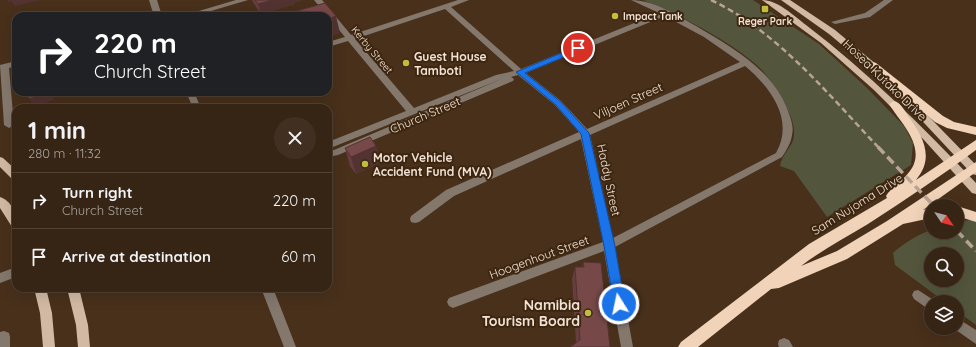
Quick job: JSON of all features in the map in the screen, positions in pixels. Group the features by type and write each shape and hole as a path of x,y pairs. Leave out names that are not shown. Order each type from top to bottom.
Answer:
{"highway":[{"path":"873,65 939,119 951,125 976,131"},
{"path":"877,211 918,168 920,158 917,138 894,104"},
{"name":"Sam Nujoma Drive","path":"686,347 814,248 877,211 976,144"},
{"name":"Sam Nujoma Drive","path":"756,292 842,255 892,225 975,168"},
{"path":"964,214 976,217"},
{"path":"892,225 924,215"}],"main road":[{"name":"Hosea Kutako Drive","path":"766,0 813,32 842,56 894,104 976,190"},
{"name":"Hosea Kutako Drive","path":"785,0 832,32 873,65 975,168"},
{"path":"0,160 12,172"},
{"path":"0,201 12,217"},
{"path":"41,292 46,313 49,347"},
{"path":"73,292 82,325 84,347"}],"street":[{"path":"153,0 157,12"},
{"path":"200,12 244,0"},
{"name":"Kerby Street","path":"318,0 328,12"},
{"path":"332,44 465,0"},
{"path":"635,0 665,13 746,62"},
{"path":"835,22 867,15 890,0"},
{"name":"Haddy Street","path":"446,6 558,104 585,133 609,246 627,347"},
{"name":"Church Street","path":"332,153 498,85 520,72 665,13"},
{"name":"Kerby Street","path":"332,17 411,112"},
{"name":"Viljoen Street","path":"415,219 450,193 746,62"},
{"name":"Hoogenhout Street","path":"453,302 609,246 780,155 786,143 788,132 784,112 770,84 746,62"},
{"path":"9,125 2,67 12,64"},
{"name":"Church Street","path":"332,144 499,77 520,72"},
{"path":"0,278 12,274"},
{"path":"269,292 290,347"},
{"path":"918,295 924,300"},
{"path":"964,329 976,338"}],"green space":[{"path":"643,0 753,0 819,44 867,88 904,126 913,143 911,165 827,217 794,171 780,166 783,157 792,144 794,136 793,125 790,114 781,97 761,69 750,59 705,30"},
{"path":"972,219 976,221 976,325 964,316 964,295 936,295 925,287 964,287 964,247 924,247 924,286 895,265 893,253 924,233 924,239 964,239 964,221"}],"building":[{"path":"255,0 273,0 258,4"},
{"path":"325,3 336,16 332,18 332,12 293,12"},
{"path":"29,96 39,96 29,99"},
{"path":"370,137 376,146 351,157 345,148"},
{"name":"Namibia Tourism Board","path":"583,262 601,263 610,347 570,347 580,340 575,267 584,267"}],"railway":[{"path":"711,0 735,13 780,46 821,86 879,148"},
{"path":"878,147 927,199"},
{"path":"964,238 976,251"}],"place":[{"name":"Reger Park","path":"765,9"},
{"name":"Impact Tank","path":"615,16"},
{"name":"Guest House Tamboti","path":"406,63"},
{"name":"Motor Vehicle Accident Fund (MVA)","path":"365,164"},
{"name":"Namibia Tourism Board","path":"588,313"}],"route":[{"path":"578,48 520,72 543,90 571,116 585,133 609,246 619,304"}]}
